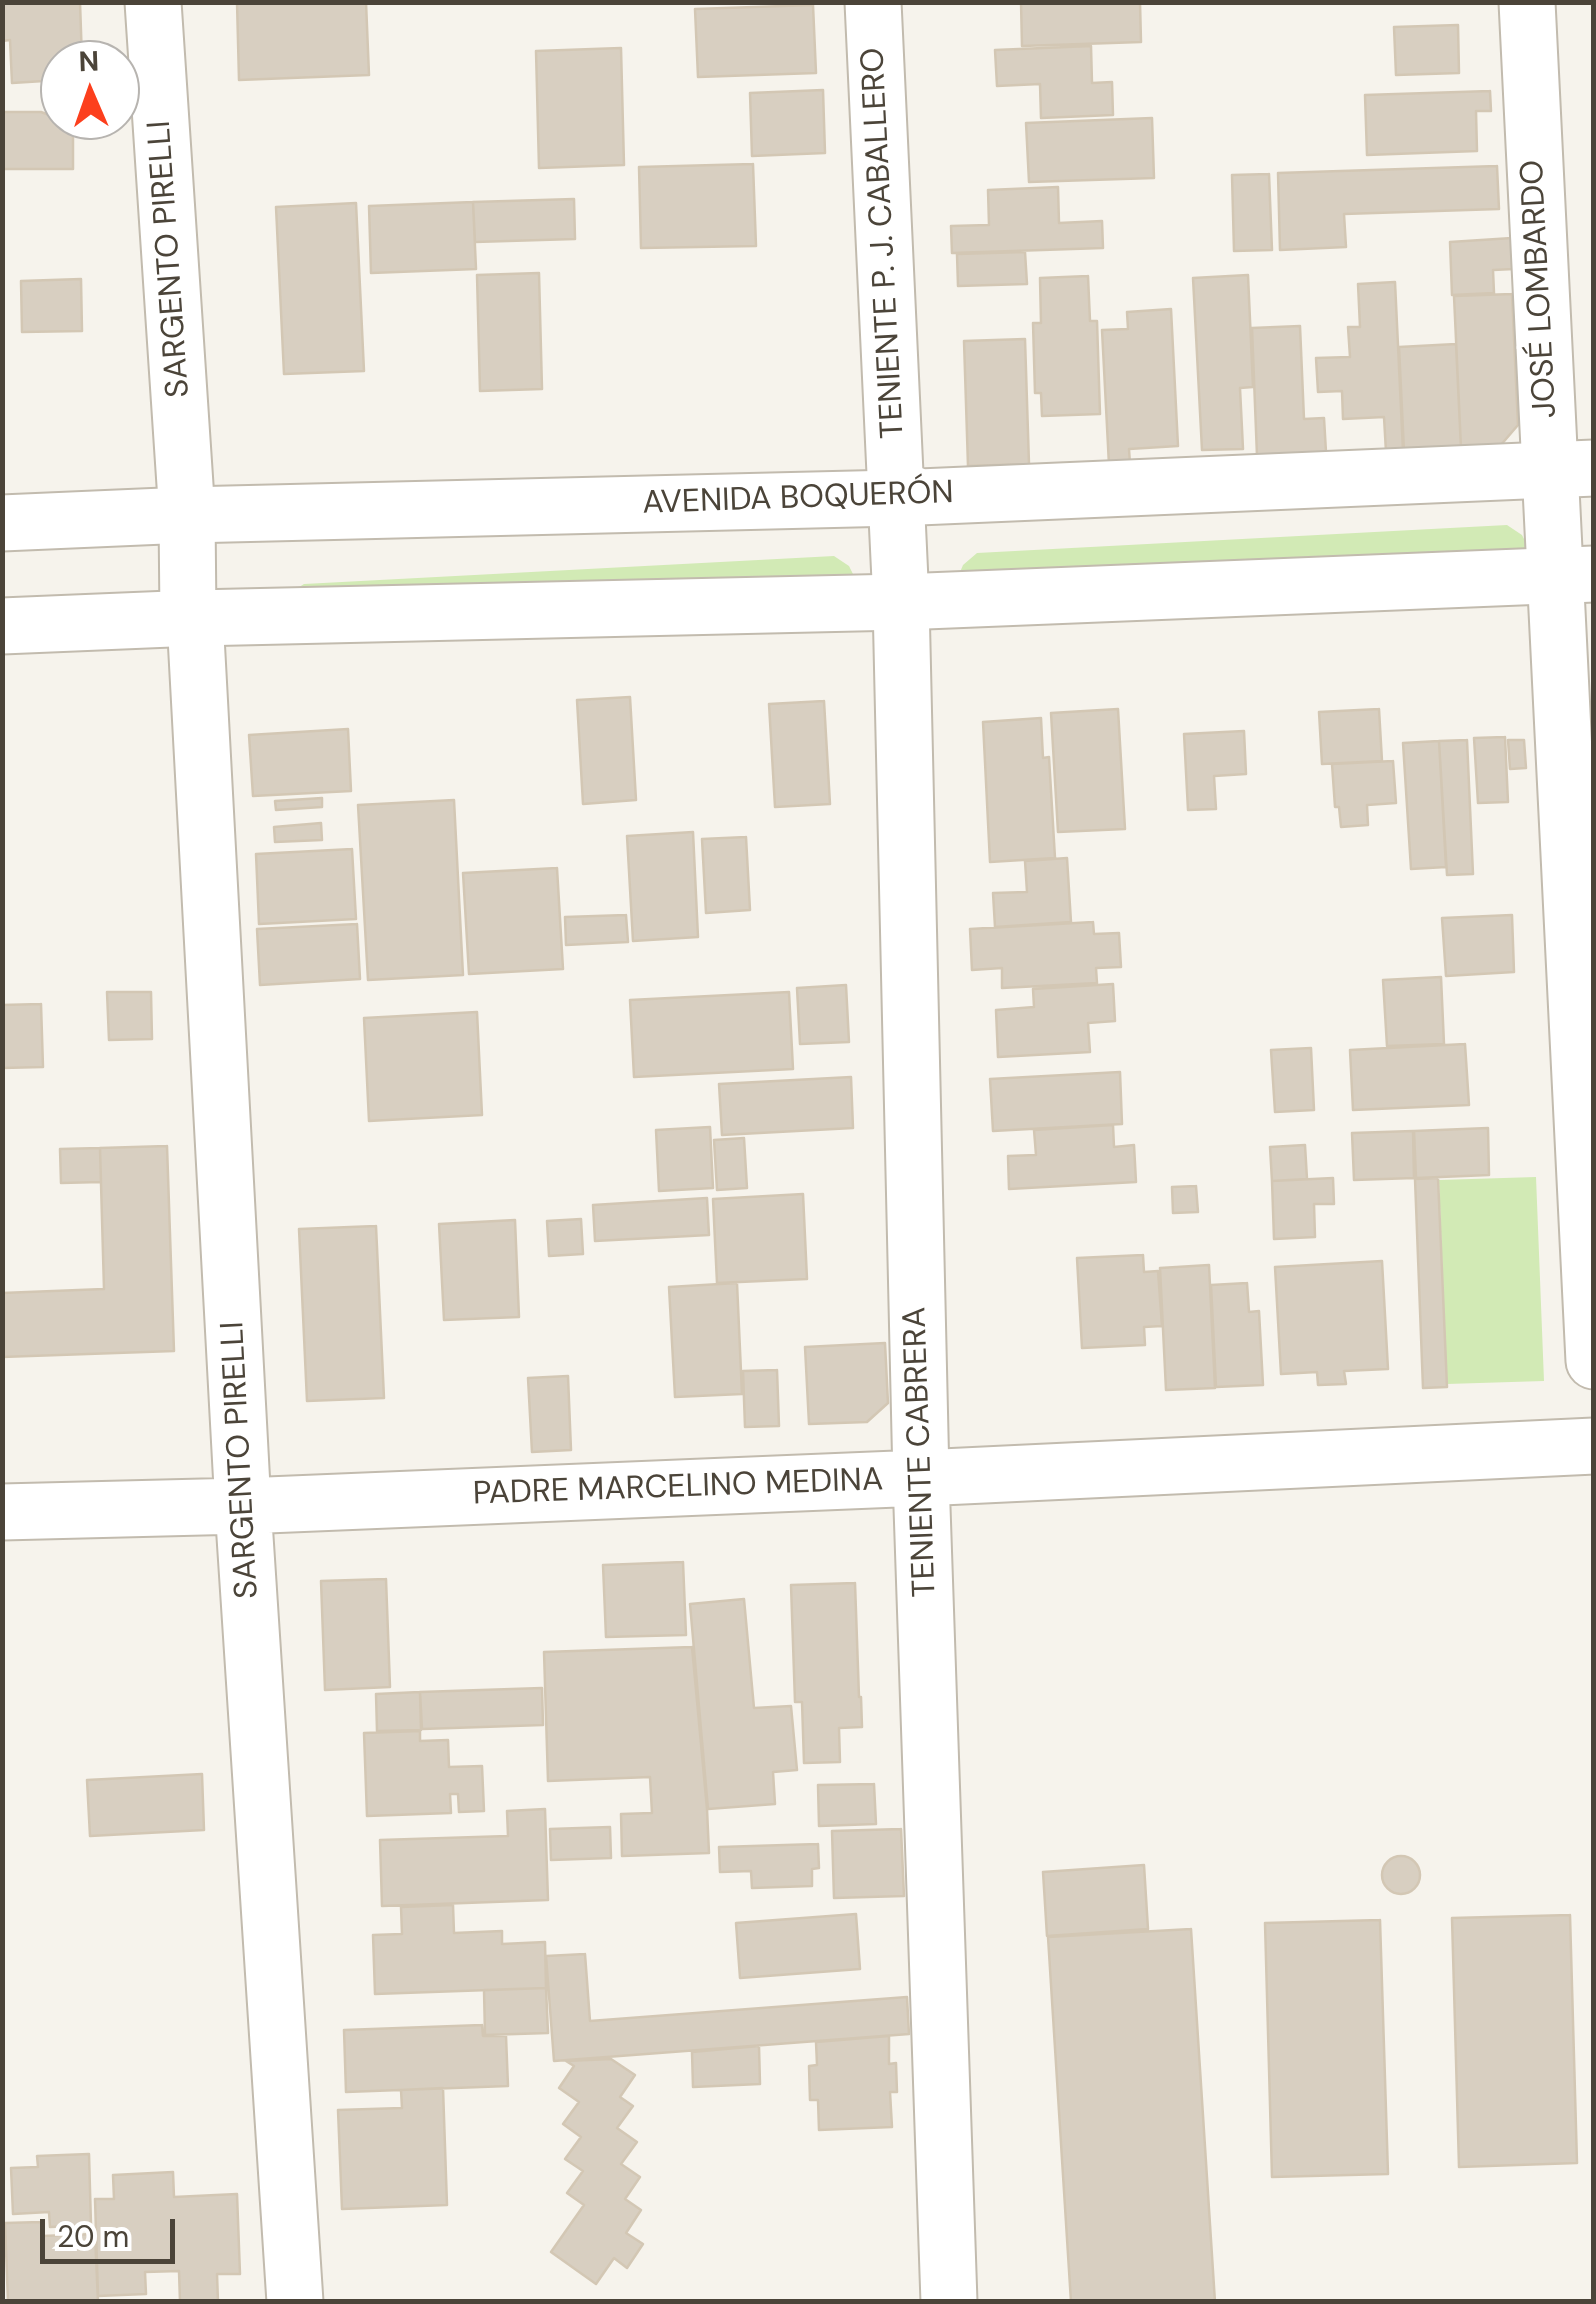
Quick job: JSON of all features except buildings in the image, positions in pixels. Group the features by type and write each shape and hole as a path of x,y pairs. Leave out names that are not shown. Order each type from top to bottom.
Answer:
{"street":[{"name":"SARGENTO PIRELLI","path":"153,2 187,515 188,618 195,618 243,1506 296,2302"},
{"name":"TENIENTE P. J. CABALLERO","path":"873,2 901,602"},
{"name":"JOSÉ LOMBARDO","path":"1527,2 1571,469 1594,1362"},
{"name":"AVENIDA BOQUERÓN","path":"2,523 896,498 1571,469"},
{"path":"2,626 901,602 1574,575"},
{"name":"TENIENTE CABRERA","path":"901,602 921,1478 949,2302"},
{"name":"PADRE MARCELINO MEDINA","path":"2,1512 921,1478 1594,1446"}],"green space":[{"path":"1507,525 1522,535 1529,559 958,577 963,565 977,553"},
{"path":"834,556 849,566 855,578 296,589 304,584"},
{"path":"1536,1177 1544,1381 1447,1384 1439,1180"}]}
